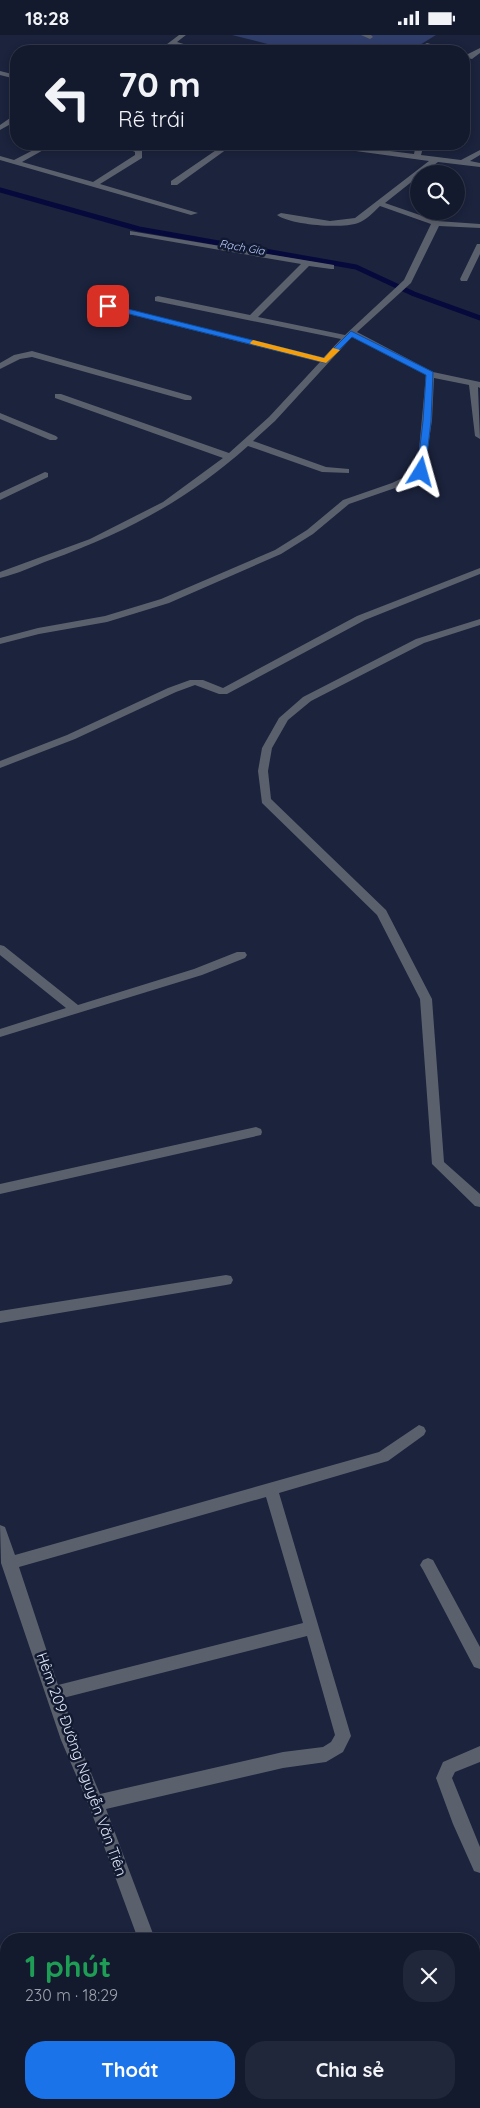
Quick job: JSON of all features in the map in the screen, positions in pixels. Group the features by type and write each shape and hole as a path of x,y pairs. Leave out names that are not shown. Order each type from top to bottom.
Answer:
{"street":[{"path":"168,45 183,35"},
{"path":"171,43 179,45"},
{"path":"14,163 39,150"},
{"path":"93,185 139,155 139,151 137,150"},
{"path":"174,183 221,150"},
{"path":"370,150 417,158 480,165"},
{"path":"417,158 419,150"},
{"path":"462,163 480,152"},
{"path":"0,158 194,213"},
{"path":"281,215 338,225 349,224 358,220 435,160"},
{"path":"378,203 435,223 480,226"},
{"path":"0,575 93,541 166,503 230,457 272,419 349,336 408,281 434,229 435,223"},
{"path":"133,233 330,267"},
{"path":"464,279 479,250"},
{"path":"252,318 306,264"},
{"path":"158,299 349,336 430,374 477,385 480,436"},
{"path":"108,306 326,361"},
{"path":"0,366 17,357 32,354 188,398"},
{"path":"0,641 38,631 107,619 165,601 278,552 310,532 346,502 395,485 421,472 430,374"},
{"path":"58,396 230,457"},
{"path":"0,416 53,439"},
{"path":"246,442 325,470 346,471"},
{"path":"0,497 45,475"},
{"path":"0,765 72,737 172,690 194,682 222,692 361,618 480,571"},
{"path":"480,622 420,641 307,699 284,718 267,748 263,771 266,799 382,913 387,921 426,999 438,1164 480,1202"},
{"path":"0,949 76,1010"},
{"path":"0,1033 198,972 241,955"},
{"path":"0,1189 256,1131"},
{"path":"0,1317 226,1281"},
{"path":"9,1563 382,1457 399,1447 419,1431"},
{"path":"96,1803 284,1761 326,1754 337,1747 342,1736 271,1490"},
{"name":"Hẻm 209 Đường Nguyễn Văn Tiên","path":"0,1532 70,1740 145,1933"},
{"path":"428,1565 480,1662"},
{"path":"54,1693 312,1628"},
{"path":"480,1754 450,1767 444,1778 461,1824 480,1865"}],"shaded area":[{"path":"232,35 436,35 420,45 271,45"}],"waterway":[{"name":"Rạch Gia","path":"0,190 139,229 356,267 414,294 480,318"}],"slow traffic":[{"path":"253,343 326,361 336,350"}],"route":[{"path":"108,306 326,361 351,333 430,374 421,472"}]}
